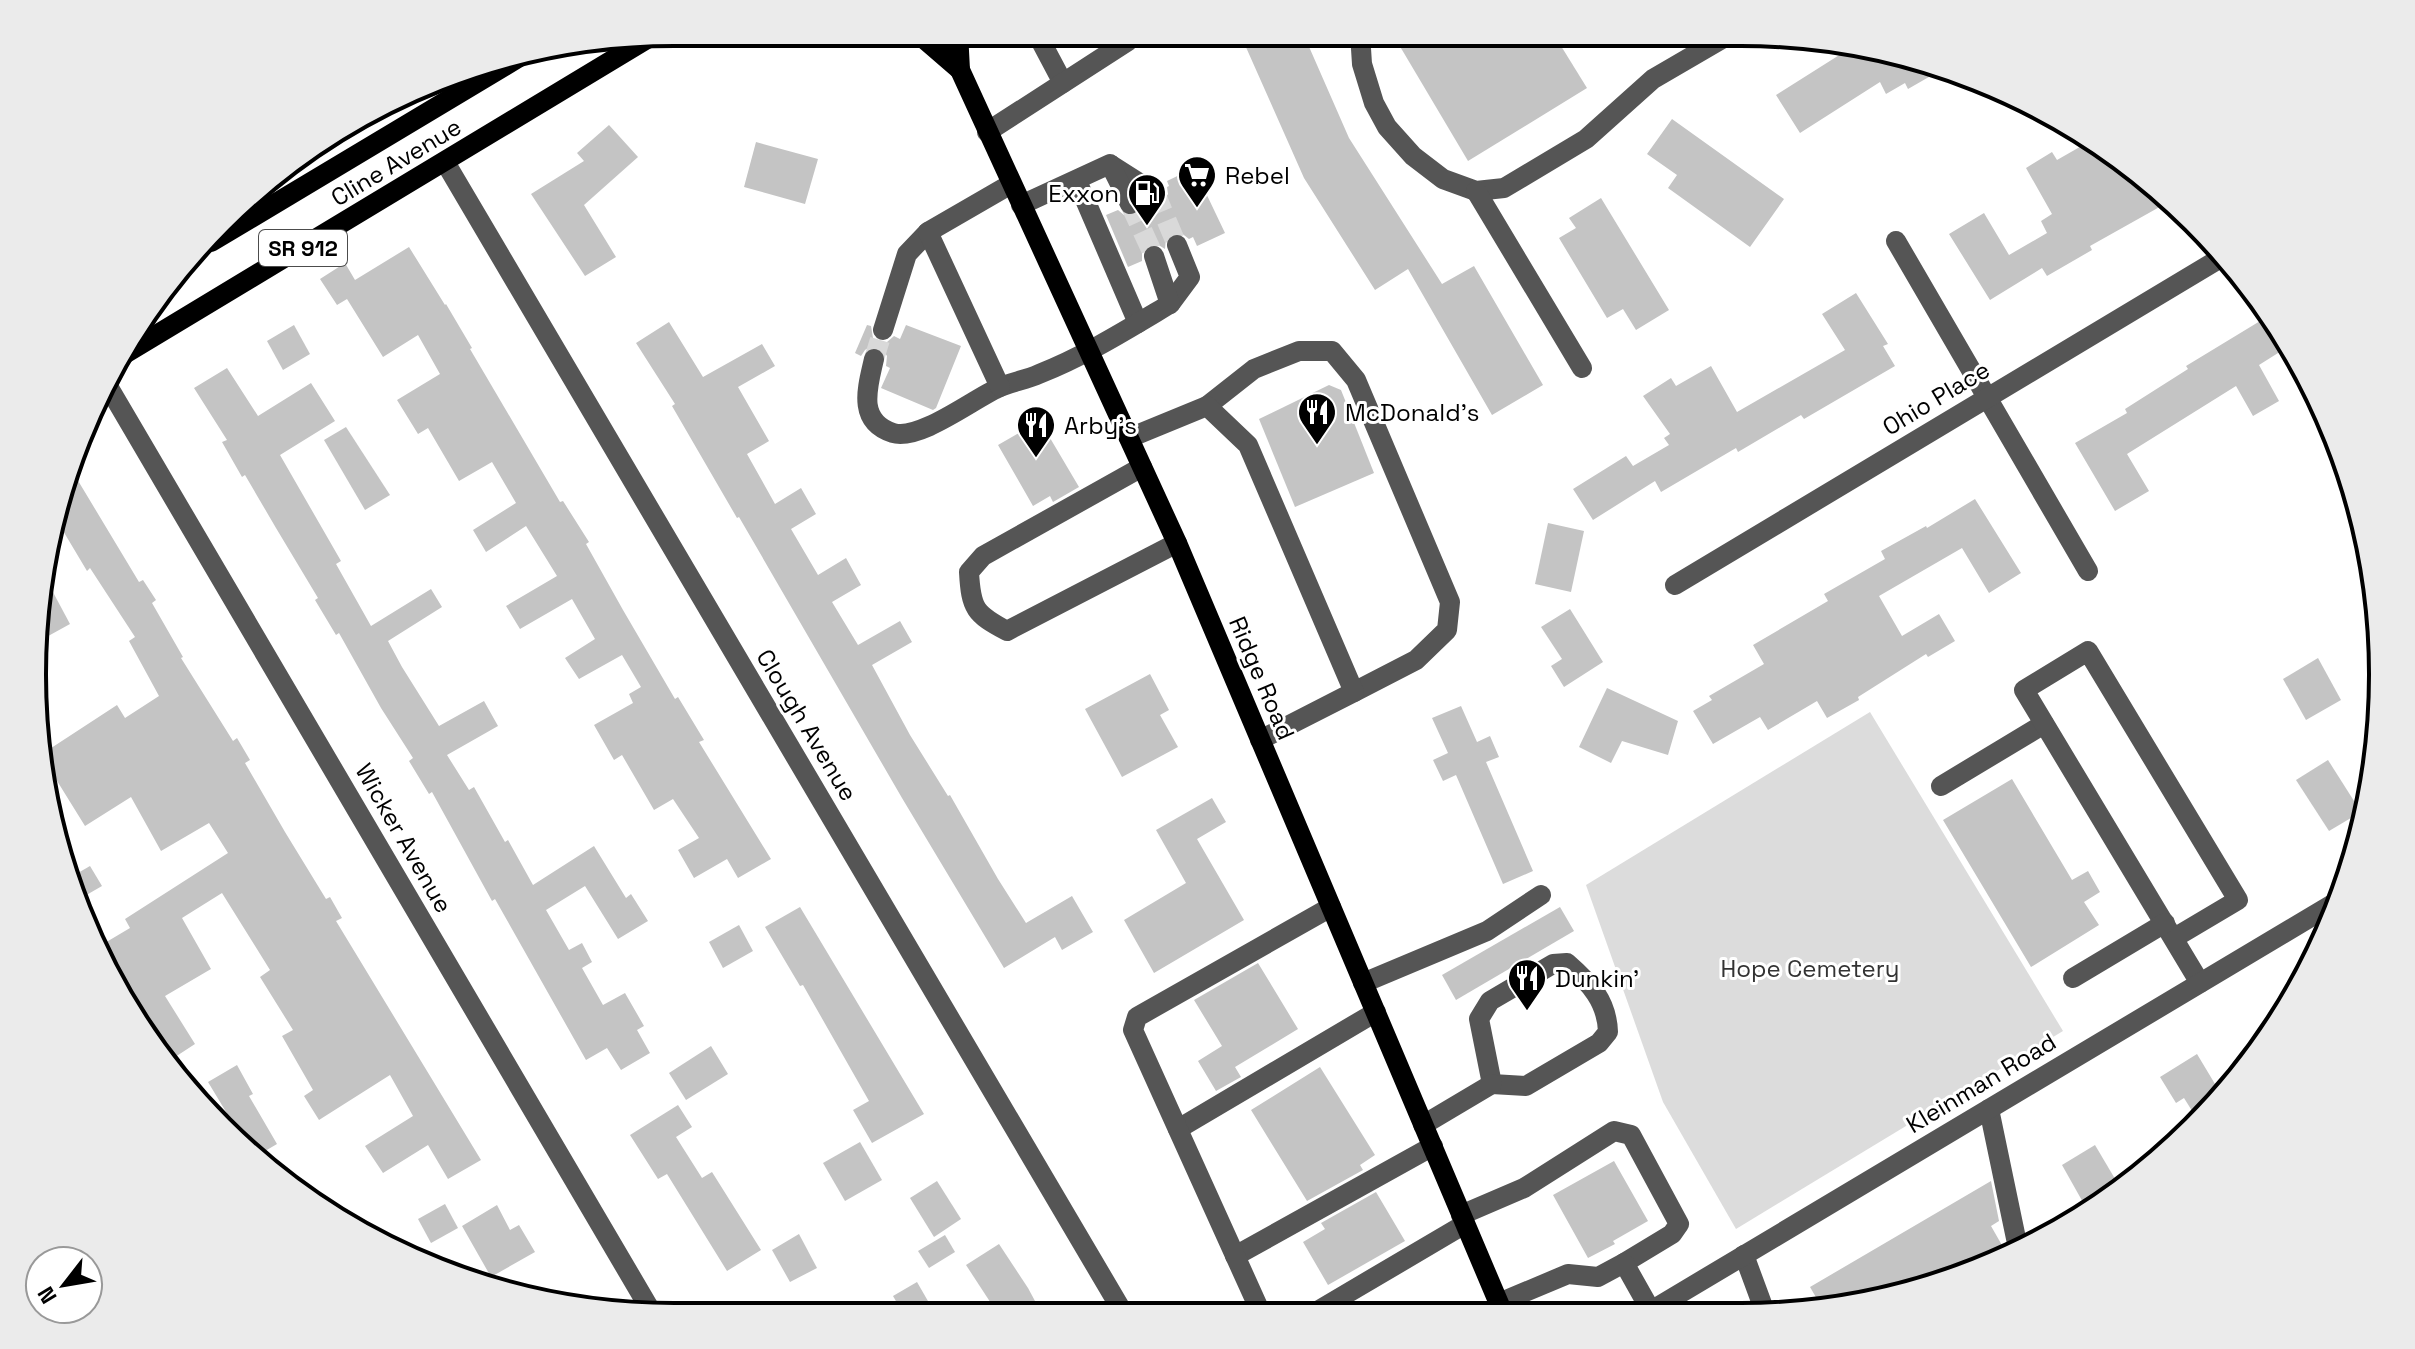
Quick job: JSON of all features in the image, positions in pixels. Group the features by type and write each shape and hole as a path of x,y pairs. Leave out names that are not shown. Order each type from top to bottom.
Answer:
{"main road":[{"name":"Ridge Road","path":"932,46 960,70"},
{"name":"Ridge Road","path":"959,46 960,70 1177,543 1499,1303"},
{"name":"Cline Avenue","path":"139,345 634,47"},
{"name":"Cline Avenue","path":"229,231 494,72"}],"street":[{"path":"1043,46 1063,83"},
{"path":"987,132 1120,46"},
{"path":"1361,46 1362,64 1374,103 1387,127 1413,156 1443,179 1476,191 1504,188 1586,139 1653,79 1710,46"},
{"name":"Clough Avenue","path":"445,162 1118,1303"},
{"path":"1021,205 1110,164"},
{"path":"1110,164 1155,193"},
{"path":"1110,164 1130,204"},
{"path":"1077,181 1138,323"},
{"path":"883,330 907,254 928,232 1011,184"},
{"path":"1476,191 1582,368"},
{"path":"928,232 1000,387"},
{"path":"1896,241 2088,571"},
{"path":"874,359 865,398 868,411 878,424 893,433 914,434 1000,387 1039,375 1089,351 1170,304 1190,277 1177,245"},
{"path":"1154,256 1170,304"},
{"name":"Ohio Place","path":"1675,585 2214,262"},
{"path":"1129,438 1207,406 1254,369 1299,351 1332,351 1356,380 1450,602 1447,630 1416,660 1260,740"},
{"name":"Wicker Avenue","path":"113,394 646,1302"},
{"path":"1207,406 1248,445 1354,692"},
{"path":"1142,467 983,556 969,572 970,597 983,618 1007,631 1177,543"},
{"path":"2073,978 2169,931 2238,900 2088,651 2024,690 2044,724 2169,931 2200,983"},
{"path":"1941,786 2044,724"},
{"path":"1363,983 1487,931 1541,895"},
{"path":"1256,1303 1133,1030 1137,1017 1331,907"},
{"name":"Kleinman Road","path":"1663,1303 2323,910"},
{"path":"1423,1125 1492,1084 1526,1086 1599,1043 1608,1032 1601,999 1585,978 1567,963 1553,964 1490,1001 1479,1019 1492,1084"},
{"path":"1178,1129 1376,1012"},
{"path":"1989,1109 2016,1239"},
{"path":"1330,1303 1463,1219 1524,1188 1614,1131 1631,1135 1679,1224 1672,1234 1598,1277 1568,1274 1511,1303"},
{"path":"1235,1256 1433,1146"},
{"path":"1744,1255 1761,1302"},
{"path":"1624,1263 1646,1303"}],"green space":[{"name":"Hope Cemetery","path":"1870,712 2063,1031 1736,1229 1663,1102 1586,885"}],"building":[{"path":"1245,46 1309,46 1349,138 1442,284 1474,266 1543,385 1492,415 1408,269 1375,290 1304,178"},
{"path":"1400,46 1561,46 1587,88 1468,161"},
{"path":"1841,54 1931,76 1908,89 1905,83 1886,94 1880,82 1800,133 1776,95"},
{"path":"1672,119 1784,199 1750,247 1668,188 1677,175 1647,154"},
{"path":"609,125 638,157 584,205 616,257 585,276 531,194 584,161 577,153"},
{"path":"756,142 818,159 805,204 744,187"},
{"path":"2081,146 2160,207 2090,246 2092,250 2047,276 2042,268 1990,300 1949,234 1984,213 2009,255 2047,233 2041,221 2052,214 2026,168 2052,152 2057,160"},
{"path":"1194,168 1225,233 1197,246 1193,237 1189,239 1180,232 1173,233 1166,238 1165,249 1149,244 1142,253 1142,261 1128,267 1106,215 1118,210 1124,215 1135,216 1141,210 1142,200 1154,206 1162,204 1168,194 1167,181"},
{"path":"1601,198 1669,310 1636,330 1623,309 1607,318 1559,238 1576,228 1569,218"},
{"path":"409,247 446,304 560,502 563,501 589,542 586,544 623,610 675,699 678,697 704,740 699,742 771,859 738,878 727,859 694,878 678,850 699,838 673,799 654,810 622,755 614,760 594,725 633,703 629,694 641,687 622,655 579,679 565,658 595,639 572,599 520,629 506,606 557,576 526,526 486,552 473,530 516,503 492,462 459,481 428,428 418,434 397,400 440,374 418,335 383,357 347,299 337,305 320,279 345,263 355,280"},
{"path":"1856,293 1888,344 1883,346 1895,366 1804,419 1801,415 1738,452 1736,448 1661,492 1655,481 1593,520 1573,489 1626,456 1633,466 1669,445 1664,438 1670,434 1643,396 1671,378 1676,386 1711,366 1737,412 1845,350 1822,314"},
{"path":"2260,321 2280,352 2259,365 2279,401 2253,416 2236,386 2127,454 2149,491 2115,511 2075,443 2127,413 2125,409 2188,369 2186,366"},
{"path":"669,322 703,377 762,344 775,366 738,387 769,441 747,454 775,504 801,488 816,514 791,529 818,575 846,558 861,585 832,602 858,645 900,621 912,642 872,665 910,735 950,795 1026,923 1072,896 1093,932 1062,950 1055,937 1004,968 737,518 672,406 675,404 636,343"},
{"path":"294,325 310,354 283,370 267,341"},
{"path":"867,325 871,326 873,338 880,343 894,336 900,339 906,325 961,346 936,408 933,410 881,388 890,368 886,366 887,356 883,350 871,346 861,356 855,353"},
{"path":"227,368 258,416 311,383 335,421 280,455 341,561 336,564 371,626 431,589 442,607 388,641 439,726 484,701 498,726 447,755 469,790 474,787 533,885 594,846 626,898 631,894 648,921 618,939 585,886 546,910 569,950 582,943 592,962 582,968 603,1005 625,993 644,1026 637,1030 650,1053 621,1070 607,1048 586,1060 432,792 429,794 409,761 413,758 339,633 336,635 315,600 318,598 245,475 242,477 222,442 227,440 194,388"},
{"name":"McDonald's","path":"1329,385 1341,390 1374,473 1295,507 1259,419"},
{"path":"1040,421 1079,487 1053,502 1050,496 1033,506 998,445"},
{"path":"346,427 390,495 365,510 324,440"},
{"path":"77,479 139,582 143,580 156,600 152,603 181,658 233,741 237,738 250,760 245,763 285,832 326,899 330,897 342,918 336,921 481,1160 448,1179 428,1145 383,1173 365,1146 413,1116 390,1075 319,1120 304,1096 313,1090 282,1036 293,1030 260,977 270,970 222,893 182,918 211,969 165,996 195,1044 176,1057 152,1024 106,942 130,928 125,919 228,853 209,823 161,851 131,797 85,826 54,777 50,749 117,705 125,718 159,696 129,641 135,637 90,568 87,571 63,530"},
{"path":"1975,499 2021,573 1989,593 1962,548 1879,596 1902,636 1939,614 1955,641 1928,657 1926,654 1827,718 1817,701 1768,730 1760,717 1713,744 1693,711 1712,700 1709,696 1764,664 1753,645 1828,601 1824,594 1885,559 1881,551"},
{"path":"1548,523 1584,531 1571,592 1535,584"},
{"path":"51,589 70,624 47,637"},
{"path":"1570,609 1603,662 1564,687 1551,666 1562,659 1541,627"},
{"path":"2318,658 2341,700 2306,720 2283,679"},
{"path":"1150,674 1169,710 1160,715 1178,747 1122,777 1085,709"},
{"path":"1607,688 1678,721 1668,755 1622,741 1611,763 1579,747"},
{"path":"1461,706 1477,742 1490,736 1499,757 1486,762 1533,871 1503,884 1456,775 1443,781 1433,760 1448,753 1432,718"},
{"path":"2328,760 2356,803 2352,817 2329,831 2296,780"},
{"path":"2012,779 2072,880 2088,871 2100,892 2084,902 2099,925 2031,967 1943,820"},
{"path":"1212,798 1226,822 1197,839 1244,920 1154,973 1124,920 1186,883 1156,830"},
{"path":"90,866 102,886 86,895 78,873"},
{"path":"800,907 924,1114 872,1143 853,1110 869,1101 803,985 800,986 765,927"},
{"path":"1560,907 1574,931 1456,1000 1442,975"},
{"path":"739,925 753,951 723,968 709,942"},
{"path":"1258,963 1298,1029 1235,1067 1241,1077 1216,1091 1198,1061 1222,1046 1194,1000"},
{"path":"711,1046 728,1074 686,1100 669,1073"},
{"path":"2197,1054 2216,1085 2192,1111 2184,1098 2176,1103 2160,1077"},
{"path":"237,1065 253,1094 249,1096 277,1144 265,1151 260,1147 231,1120 208,1082"},
{"path":"1320,1067 1375,1155 1360,1165 1363,1170 1307,1201 1251,1110"},
{"path":"678,1105 692,1127 676,1137 702,1178 712,1172 761,1250 727,1271 667,1174 658,1179 630,1135"},
{"path":"860,1142 882,1180 845,1201 823,1163"},
{"path":"2095,1145 2115,1179 2083,1202 2062,1165"},
{"path":"1614,1161 1648,1221 1588,1258 1553,1195"},
{"path":"937,1181 961,1219 934,1237 910,1198"},
{"path":"1991,1181 1999,1221 1991,1226 2002,1245 1943,1270 1863,1291 1817,1299 1810,1287"},
{"path":"1376,1192 1405,1241 1328,1285 1303,1242 1325,1229 1321,1223"},
{"path":"445,1204 458,1228 431,1243 418,1219"},
{"path":"497,1205 510,1230 519,1225 535,1252 490,1275 462,1226"},
{"path":"799,1234 817,1268 790,1282 772,1250"},
{"path":"945,1235 955,1252 929,1268 918,1251"},
{"path":"999,1244 1036,1303 991,1303 966,1265"},
{"path":"917,1282 929,1303 897,1303 893,1296"}],"tunnel":[{"path":"1155,193 1177,245"},
{"path":"1130,204 1154,256"},
{"path":"874,359 883,330"}],"place":[{"name":"Rebel","path":"1197,209"},
{"name":"Exxon","path":"1147,227"},
{"name":"McDonald's","path":"1317,446"},
{"name":"Arby's","path":"1036,459"},
{"name":"Dunkin'","path":"1527,1012"}]}
